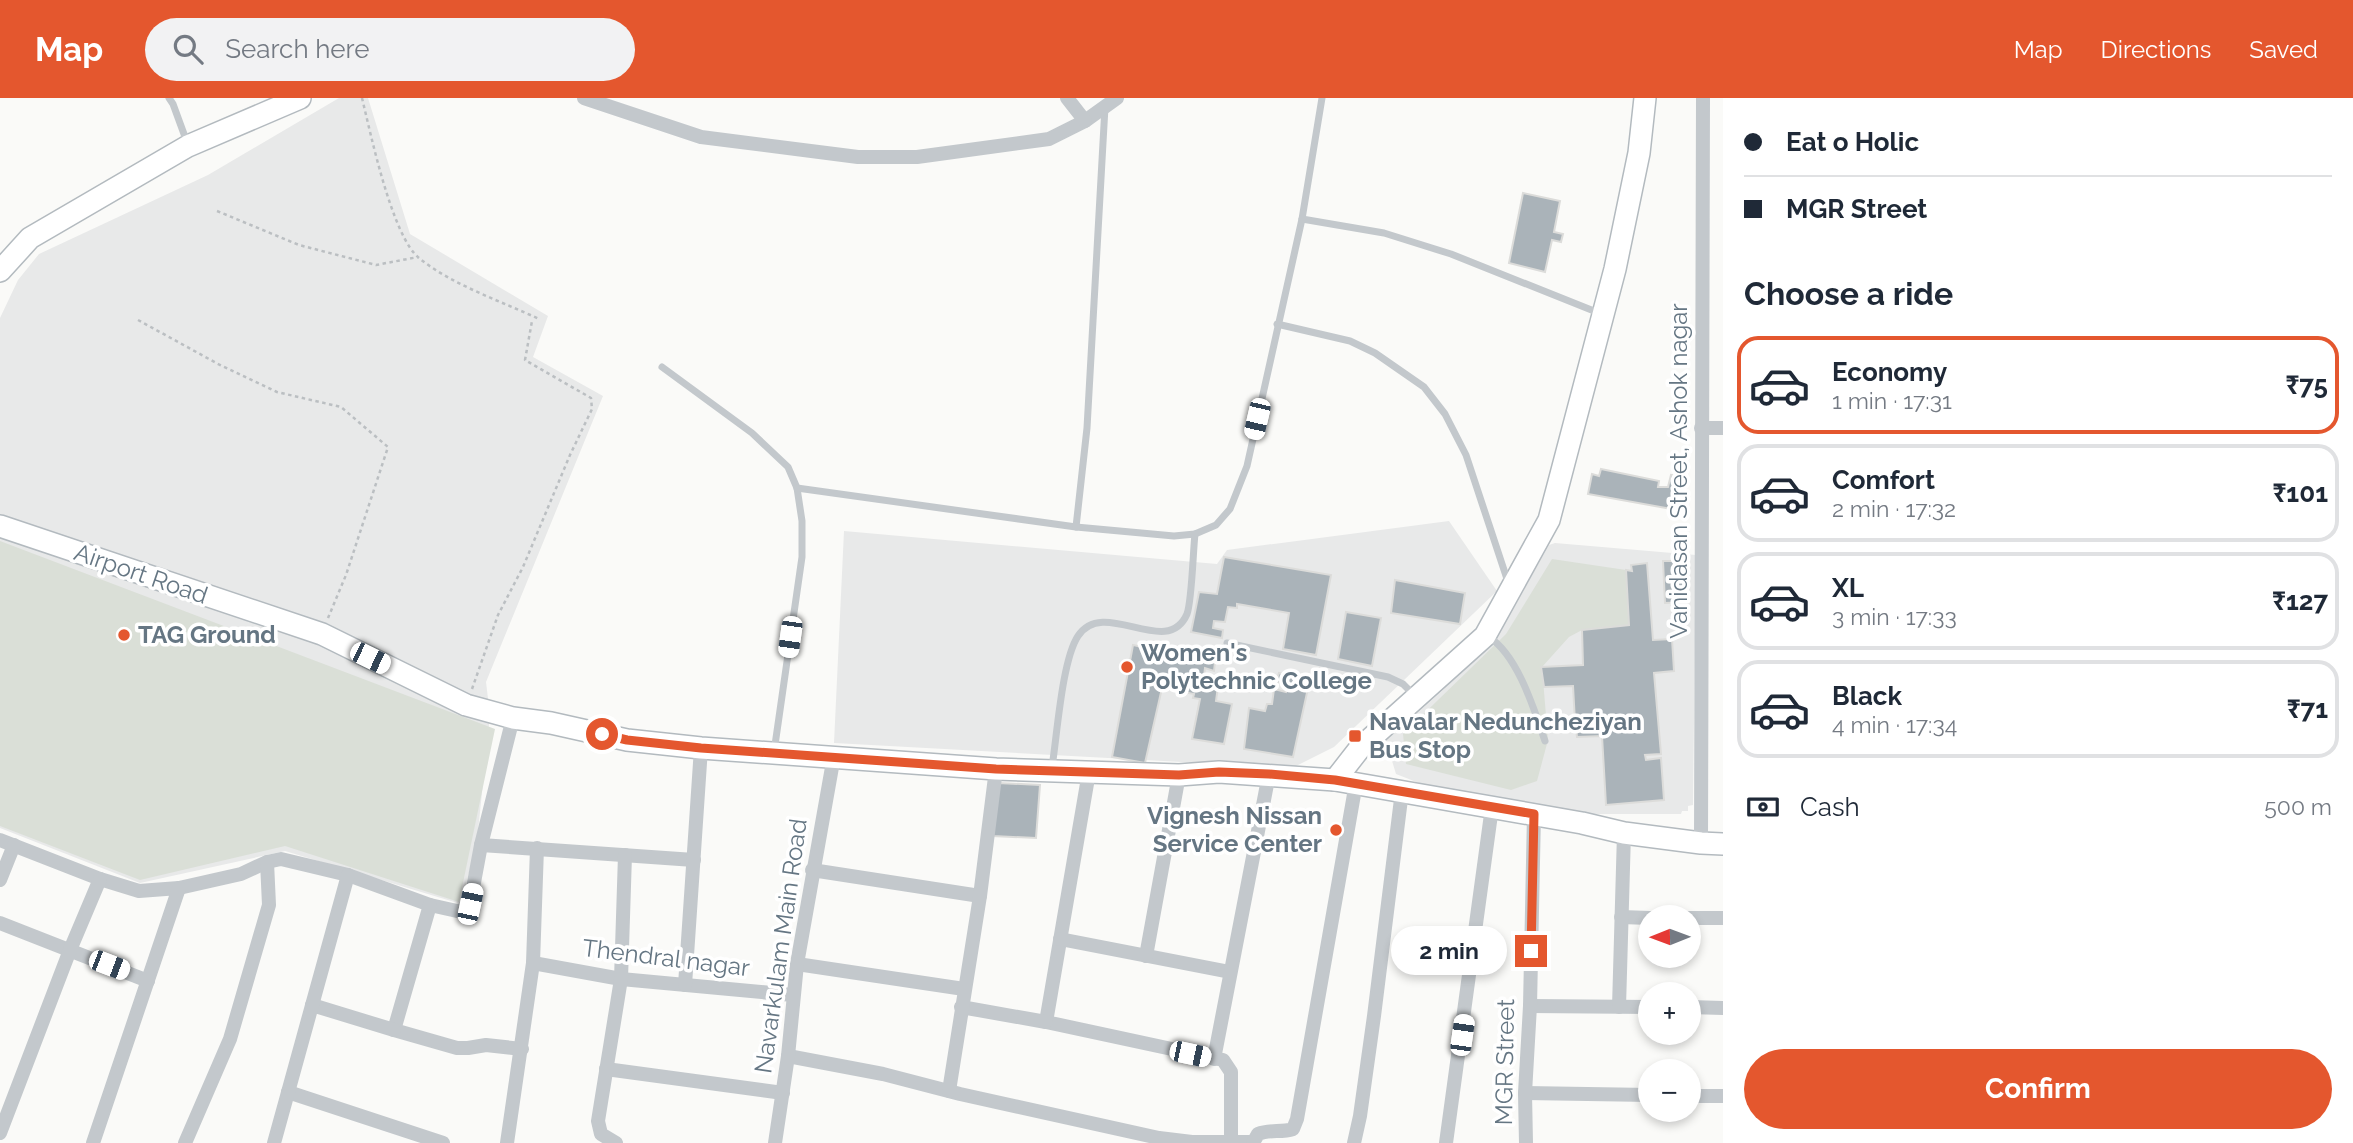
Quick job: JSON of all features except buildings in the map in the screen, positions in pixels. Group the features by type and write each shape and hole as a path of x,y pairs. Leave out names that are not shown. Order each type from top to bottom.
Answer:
{"street":[{"path":"0,271 30,238 188,146 300,98"},
{"path":"584,98 701,137 858,157 917,157 1049,139 1085,121 1111,102"},
{"path":"1067,98 1085,121"},
{"path":"788,1056 883,1074 1159,1138 1253,1142 1258,1134 1267,1130 1283,1133 1293,1129 1297,1119 1346,782 1360,748 1485,636 1549,520 1615,269 1639,152 1645,98"},
{"name":"Vanidasan Street, Ashok nagar","path":"1701,844 1703,98"},
{"path":"1701,428 1723,428"},
{"name":"Airport Road","path":"0,526 322,635 466,705 513,718 551,723 627,740 701,748 996,769 1179,775 1219,772 1269,774 1402,791 1624,833 1701,844 1723,844"},
{"path":"0,840 100,879 139,891 179,888 242,874 267,862 281,859 348,875 430,905 457,911 465,910 470,904 481,845 513,718"},
{"path":"685,985 701,748"},
{"name":"Navarkulam Main Road","path":"775,1143 788,1056 797,964 834,756"},
{"path":"948,1091 996,769"},
{"path":"1046,1022 1088,772"},
{"path":"1214,1059 1269,774"},
{"path":"1146,956 1179,775"},
{"path":"1354,1143 1374,1016 1402,791"},
{"path":"1446,1143 1492,807"},
{"name":"MGR Street","path":"1526,1143 1525,1093 1530,1006 1534,814"},
{"path":"1619,1007 1624,833"},
{"path":"0,880 14,845"},
{"path":"481,845 694,860"},
{"path":"507,1143 533,963 537,848"},
{"path":"616,1143 601,1134 598,1121 621,979 625,855"},
{"path":"185,1143 230,1039 269,905 267,862"},
{"path":"813,870 979,896"},
{"path":"274,1143 348,875"},
{"path":"0,1133 100,879"},
{"path":"93,1143 179,888"},
{"path":"394,1030 430,905"},
{"path":"1621,917 1638,918"},
{"path":"1701,918 1723,918"},
{"path":"0,923 148,981"},
{"path":"1060,939 1230,972"},
{"name":"Thendral nagar","path":"533,963 621,979 793,995"},
{"path":"797,964 964,989"},
{"path":"312,1005 457,1048 486,1045 522,1049"},
{"path":"1530,1006 1638,1007"},
{"path":"961,1007 1046,1022 1223,1060 1231,1072 1231,1142"},
{"path":"1701,1007 1723,1008"},
{"path":"606,1069 783,1093"},
{"path":"288,1092 443,1143"},
{"path":"1525,1093 1638,1095"},
{"path":"1701,1096 1723,1096"}],"lane":[{"path":"169,98 188,146"},
{"path":"797,488 1076,527 1174,536 1195,534 1216,526 1230,509 1247,467 1302,219 1322,98"},
{"path":"1076,527 1087,428 1111,102"},
{"path":"1302,219 1384,233 1451,254 1603,314"},
{"path":"1277,324 1350,341 1375,353 1424,387 1445,415 1466,455 1511,589"},
{"path":"662,367 752,433 788,467 797,488 802,521 802,557 774,753"},
{"path":"1052,771 1070,653 1079,634 1093,623 1117,623 1167,633 1179,626 1188,612 1195,534"},
{"path":"1485,636 1495,642 1513,666 1529,697 1545,741"},
{"path":"1227,643 1388,677 1403,684 1416,698"}],"path":[{"path":"362,98 382,176 399,226 403,237 418,257 449,277 540,319"},
{"path":"218,211 299,245 376,265 418,257"},
{"path":"138,320 220,365 277,392 341,407 388,447 346,575 322,635"},
{"path":"466,705 498,615 518,577 592,409 591,398 526,360 532,321"}],"shaded area":[{"path":"339,98 368,98 410,234 548,316 533,357 603,396 486,682 490,715 477,841 461,904 285,851 140,883 0,828 0,318 18,280 39,254 208,175"},
{"name":"Women's Polytechnic College","path":"1449,521 1497,591 1334,747 1292,768 834,743 844,531 1217,564 1227,550"},
{"name":"TAG Ground","path":"0,541 495,729 459,902 285,846 140,880 0,826"},
{"path":"1555,543 1696,555 1693,805 1688,806 1688,811 1682,811 1681,814 1575,814 1424,785 1396,774 1386,741 1442,691 1501,630 1549,545"},
{"path":"1552,559 1626,570 1629,625 1582,630 1569,637 1542,667 1548,740 1537,781 1511,790 1406,764 1403,734 1506,634"}],"place":[{"name":"TAG Ground","path":"124,635"},
{"name":"Women's Polytechnic College","path":"1127,667"},
{"name":"Navalar Neduncheziyan Bus Stop","path":"1355,736"},
{"name":"Vignesh Nissan Service Center","path":"1336,830"}],"route":[{"path":"602,734 627,740 701,748 996,769 1179,775 1219,772 1269,774 1335,780 1534,814 1531,951"}]}
